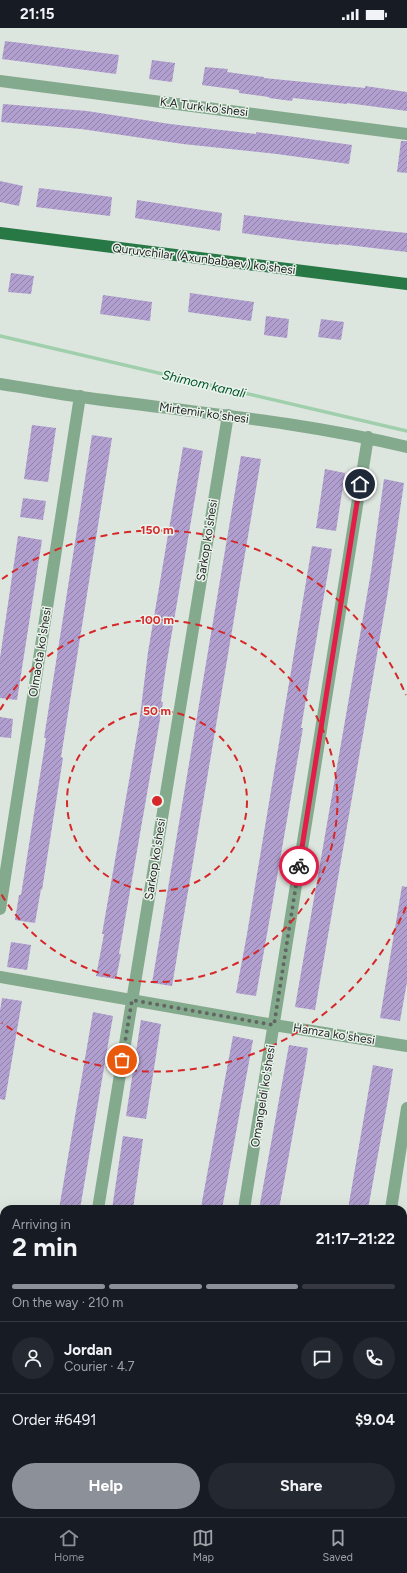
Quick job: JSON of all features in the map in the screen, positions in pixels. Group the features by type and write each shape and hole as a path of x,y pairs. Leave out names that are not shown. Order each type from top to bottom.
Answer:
{"main road":[{"name":"Quruvchilar (Axunbabaev) ko'shesi","path":"0,233 407,284"}],"street":[{"name":"K.A Turk ko'shesi","path":"0,81 407,134"},
{"name":"Mirtemir ko'shesi","path":"0,384 228,415 368,437 407,447"},
{"name":"Olmaota ko'shesi","path":"0,908 80,396"},
{"name":"Sarkop ko'shesi","path":"99,1205 228,415"},
{"name":"Omangeldi ko'shesi","path":"245,1205 368,437"},
{"name":"Hamza ko'shesi","path":"0,977 274,1025 407,1046"},
{"path":"392,1205 407,1108"}],"building":[{"path":"5,41 119,55 116,74 2,59"},
{"path":"152,60 175,63 172,82 149,79"},
{"path":"205,67 228,69 227,72 264,78 365,88 365,86 407,92 407,111 293,98 292,101 239,93 239,90 202,85"},
{"path":"3,104 87,111 170,124 256,134 256,132 352,145 349,164 277,154 183,144 81,129 1,122"},
{"path":"401,141 407,141 407,173 397,172"},
{"path":"0,181 23,186 19,206 0,202"},
{"path":"39,188 112,197 110,216 36,207"},
{"path":"137,200 222,213 220,231 135,218"},
{"path":"244,215 407,233 407,252 300,241 242,233"},
{"path":"11,273 34,276 31,294 8,292"},
{"path":"190,293 254,302 251,321 188,312"},
{"path":"103,295 152,302 150,321 100,314"},
{"path":"266,316 289,319 287,338 264,335"},
{"path":"321,319 344,322 341,340 318,337"},
{"path":"32,425 56,428 48,482 24,479"},
{"path":"92,435 112,438 61,757 63,758 42,890 41,889 35,923 15,920 19,895 21,895 46,738 44,738"},
{"path":"183,447 203,451 166,667 161,702 163,702 119,954 121,954 116,979 96,976 139,724 148,652"},
{"path":"241,456 261,459 172,986 152,983"},
{"path":"325,469 345,473 336,531 316,528"},
{"path":"384,479 404,483 388,591 315,1010 295,1007 371,572"},
{"path":"23,498 46,501 43,520 20,517"},
{"path":"18,536 42,540 17,700 0,698 0,658"},
{"path":"312,546 332,549 301,728 303,728 256,996 236,993"},
{"path":"0,717 13,719 11,738 0,737"},
{"path":"402,886 407,887 407,982 400,1021 380,1018"},
{"path":"11,942 31,945 27,970 7,967"},
{"path":"2,998 22,1001 5,1100 0,1099 0,1011"},
{"path":"93,1012 113,1016 81,1205 60,1205"},
{"path":"141,1020 161,1024 146,1119 126,1116"},
{"path":"233,1036 253,1040 223,1205 201,1205"},
{"path":"289,1045 308,1048 280,1205 260,1205"},
{"path":"373,1065 393,1069 369,1205 349,1205"},
{"path":"123,1136 143,1139 134,1205 113,1205"}],"waterway":[{"name":"Shimom kanali","path":"0,336 407,431"}],"way so far":[{"path":"122,1060 132,1000 274,1025 299,866"}],"route":[{"path":"299,866 360,484"}]}
